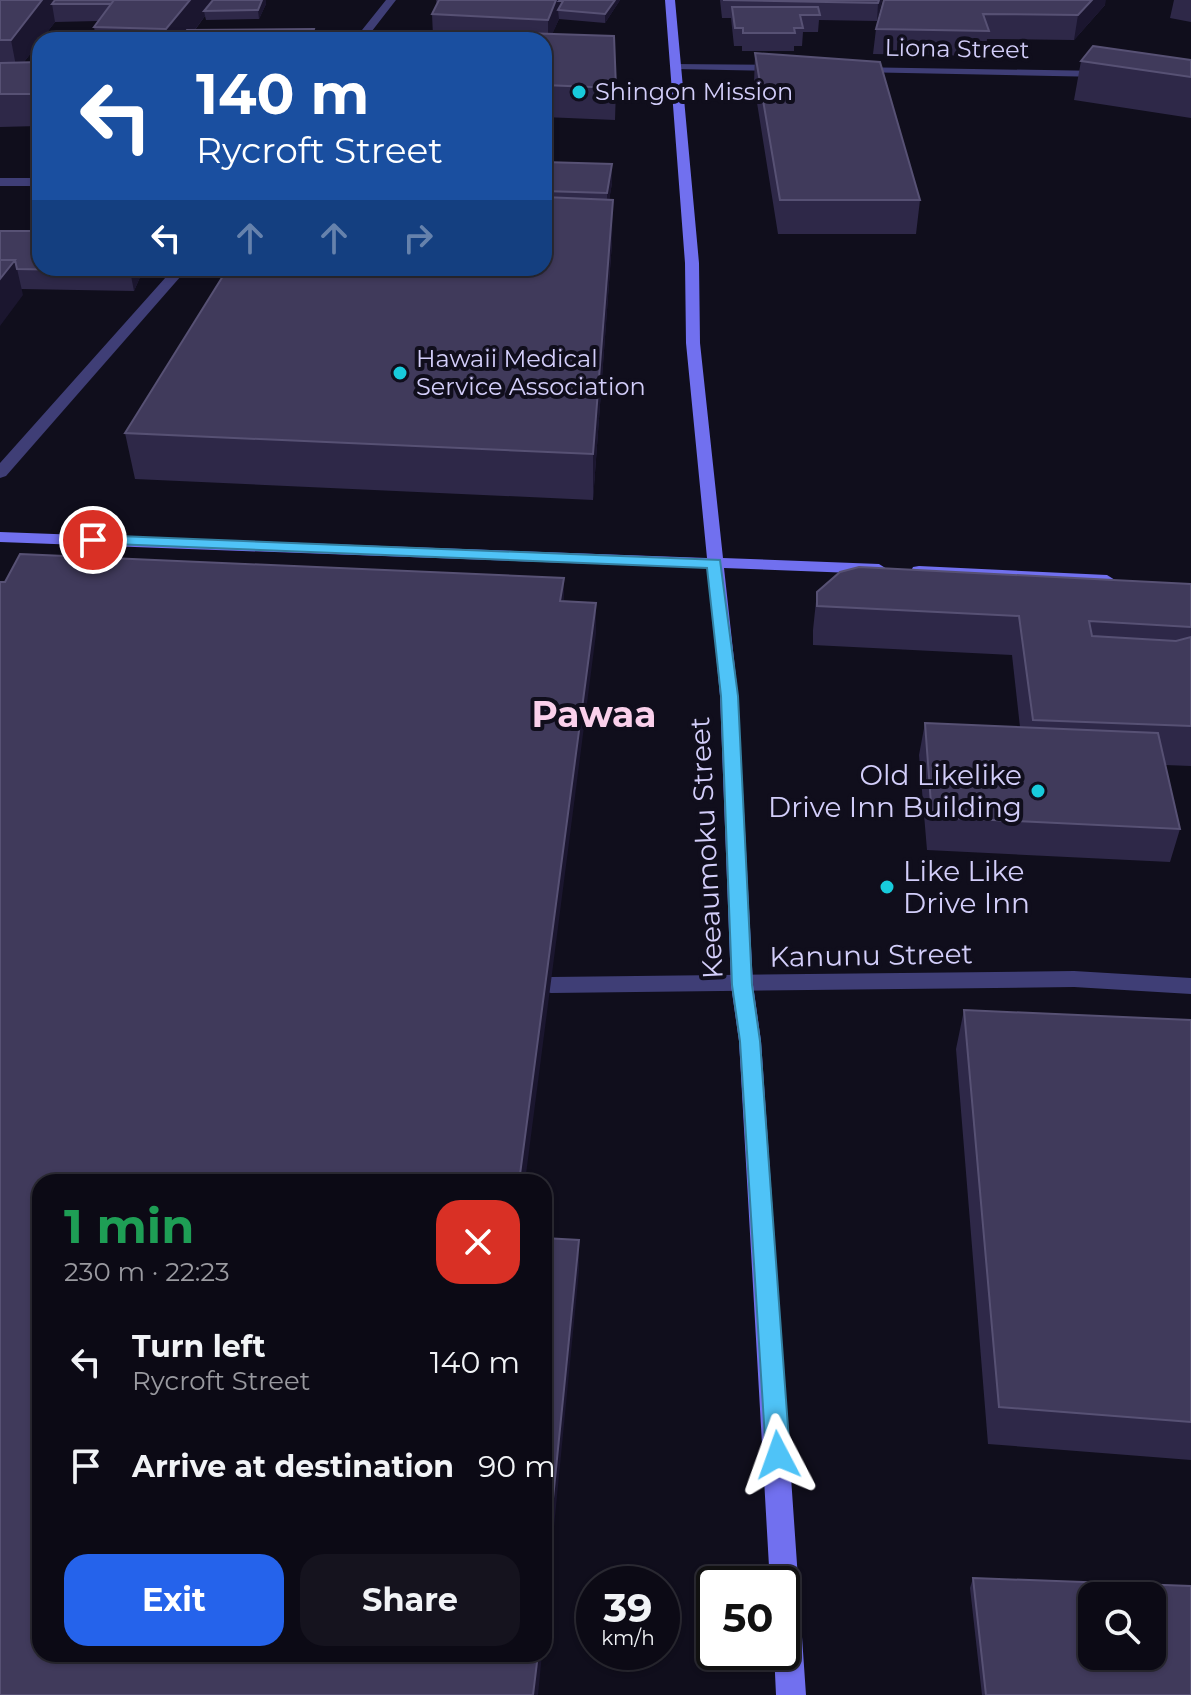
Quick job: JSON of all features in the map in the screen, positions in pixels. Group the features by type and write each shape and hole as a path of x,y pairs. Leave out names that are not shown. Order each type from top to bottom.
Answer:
{"main road":[{"name":"Keeaumoku Street","path":"670,0 692,263 693,343 729,696 742,985 752,1073 791,1695"},
{"path":"0,537 1003,574 1130,582"}],"street":[{"path":"365,32 391,0"},
{"path":"675,66 799,68"},
{"name":"Liona Street","path":"846,69 1113,74"},
{"path":"0,182 32,182"},
{"path":"0,473 48,414 131,330 175,276"},
{"name":"Kanunu Street","path":"551,985 1074,979 1191,986"}],"building":[{"path":"0,0 42,0 11,40 0,40"},
{"path":"55,0 114,0 111,4 52,4"},
{"path":"114,0 190,0 166,29 94,27"},
{"path":"213,0 262,0 258,10 204,11"},
{"path":"439,0 556,0 548,20 432,14"},
{"path":"560,0 615,0 605,14 558,10 563,1"},
{"path":"723,0 879,0 878,3"},
{"path":"884,0 1092,0 1078,15 983,14 989,31 876,29"},
{"path":"732,7 818,7 820,15 800,15 803,28 794,28 795,33 743,33 743,28 735,28"},
{"path":"314,29 313,32 185,32"},
{"path":"552,34 614,36 616,88 552,85"},
{"path":"1093,46 1191,60 1191,77 1081,61"},
{"path":"755,53 880,62 920,200 780,200"},
{"path":"32,62 32,94 0,94 0,63"},
{"path":"552,162 612,164 607,193 552,191"},
{"name":"Hawaii Medical Service Association","path":"552,197 613,200 593,454 125,433 223,276 552,276"},
{"path":"0,231 32,231 32,269 17,269 15,260 0,260"},
{"path":"0,260 15,260 0,279"},
{"path":"20,554 564,578 560,601 596,603 520,1174 32,1174 32,1662 537,1662 533,1695 0,1695 0,582 5,582"},
{"path":"859,567 1191,584 1191,627 1089,621 1092,636 1176,641 1191,637 1191,726 1033,720 1019,616 817,606 817,592 840,572"},
{"name":"Old Likelike Drive Inn Building","path":"925,723 1158,733 1180,829 932,817"},
{"path":"964,1010 1191,1020 1191,1422 999,1407"},
{"path":"552,1238 579,1240 552,1508"},
{"path":"973,1578 1082,1582 1078,1582 1078,1670 1166,1670 1166,1585 1191,1586 1191,1695 986,1695"}],"place":[{"name":"Shingon Mission","path":"579,92"},
{"name":"Hawaii Medical Service Association","path":"400,373"},
{"name":"Old Likelike Drive Inn Building","path":"1038,791"},
{"name":"Like Like Drive Inn","path":"887,887"}],"district":[{"name":"Pawaa","path":"594,714"}],"route":[{"path":"93,540 714,563 729,696 742,985 750,1041 778,1455"}]}
